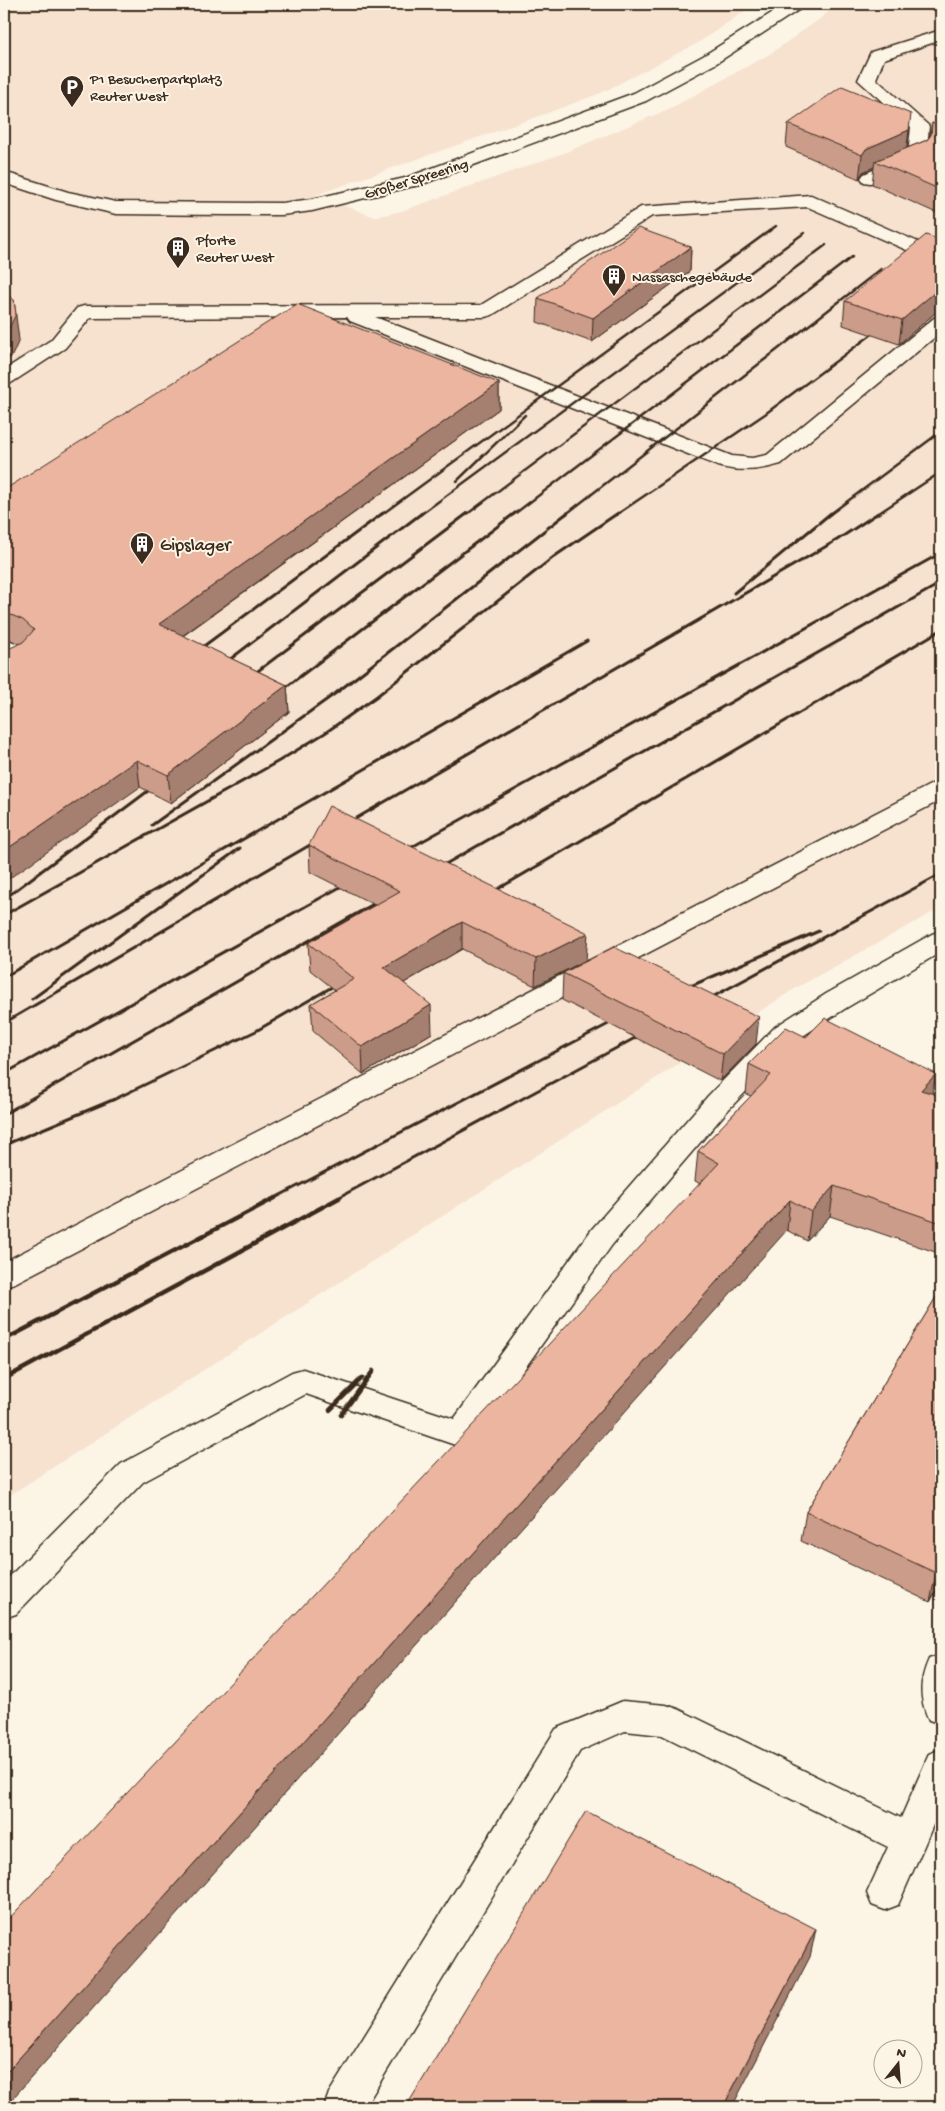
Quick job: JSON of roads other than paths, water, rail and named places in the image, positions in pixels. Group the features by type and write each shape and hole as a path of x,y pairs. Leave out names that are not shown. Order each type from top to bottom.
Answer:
{"street":[{"name":"Großer Spreering","path":"4,176 63,196 116,208 282,209 312,205 414,181 640,97 709,60 797,4"},
{"path":"870,178 917,158 920,126 867,80 877,56 941,35"},
{"path":"4,379 58,344 84,312 485,311 648,211 811,201 941,259"},
{"path":"342,311 729,462 752,464 774,460 941,322"},
{"path":"4,646 24,657 4,670"},
{"path":"4,1275 941,790"},
{"path":"4,1604 132,1473 303,1381 461,1434 602,1237 718,1102 786,1034 836,1001 941,940"},
{"path":"941,1670 937,1686 941,1709"},
{"path":"344,2107 568,1740 623,1716 666,1720 910,1840"},
{"path":"885,1893 910,1840 941,1765"}],"railway":[{"path":"381,515 776,226"},
{"path":"420,515 804,233"},
{"path":"466,515 826,245"},
{"path":"513,515 852,257"},
{"path":"565,515 881,269"},
{"path":"616,515 765,414 871,335"},
{"path":"457,481 525,415"},
{"path":"829,515 939,433"},
{"path":"876,515 941,472"},
{"path":"193,654 383,513"},
{"path":"220,667 422,513"},
{"path":"246,680 468,513"},
{"path":"277,694 515,513"},
{"path":"152,825 336,693 567,513"},
{"path":"4,915 279,761 325,733 377,696 555,556 618,513"},
{"path":"734,593 831,513"},
{"path":"343,826 837,540 878,513"},
{"path":"401,853 941,553"},
{"path":"435,870 941,583"},
{"path":"486,896 941,630"},
{"path":"4,977 587,641"},
{"path":"4,899 160,782"},
{"path":"4,1023 322,838"},
{"path":"32,999 240,848"},
{"path":"703,1002 941,874"},
{"path":"4,1074 351,881"},
{"path":"4,1114 384,898"},
{"path":"679,991 819,931"},
{"path":"4,1145 115,1099 256,1031 344,980"},
{"path":"273,1199 622,1017"},
{"path":"336,1199 648,1031"},
{"path":"4,1340 275,1198"},
{"path":"4,1379 339,1198"},
{"path":"341,1415 373,1371"},
{"path":"330,1410 362,1378"}],"place":[{"name":"P1 Besucherparkplatz Reuter West","path":"72,108"},
{"name":"Pforte Reuter West","path":"178,269"},
{"name":"Nassaschegebäude","path":"614,297"},
{"name":"Gipslager","path":"142,565"}]}
